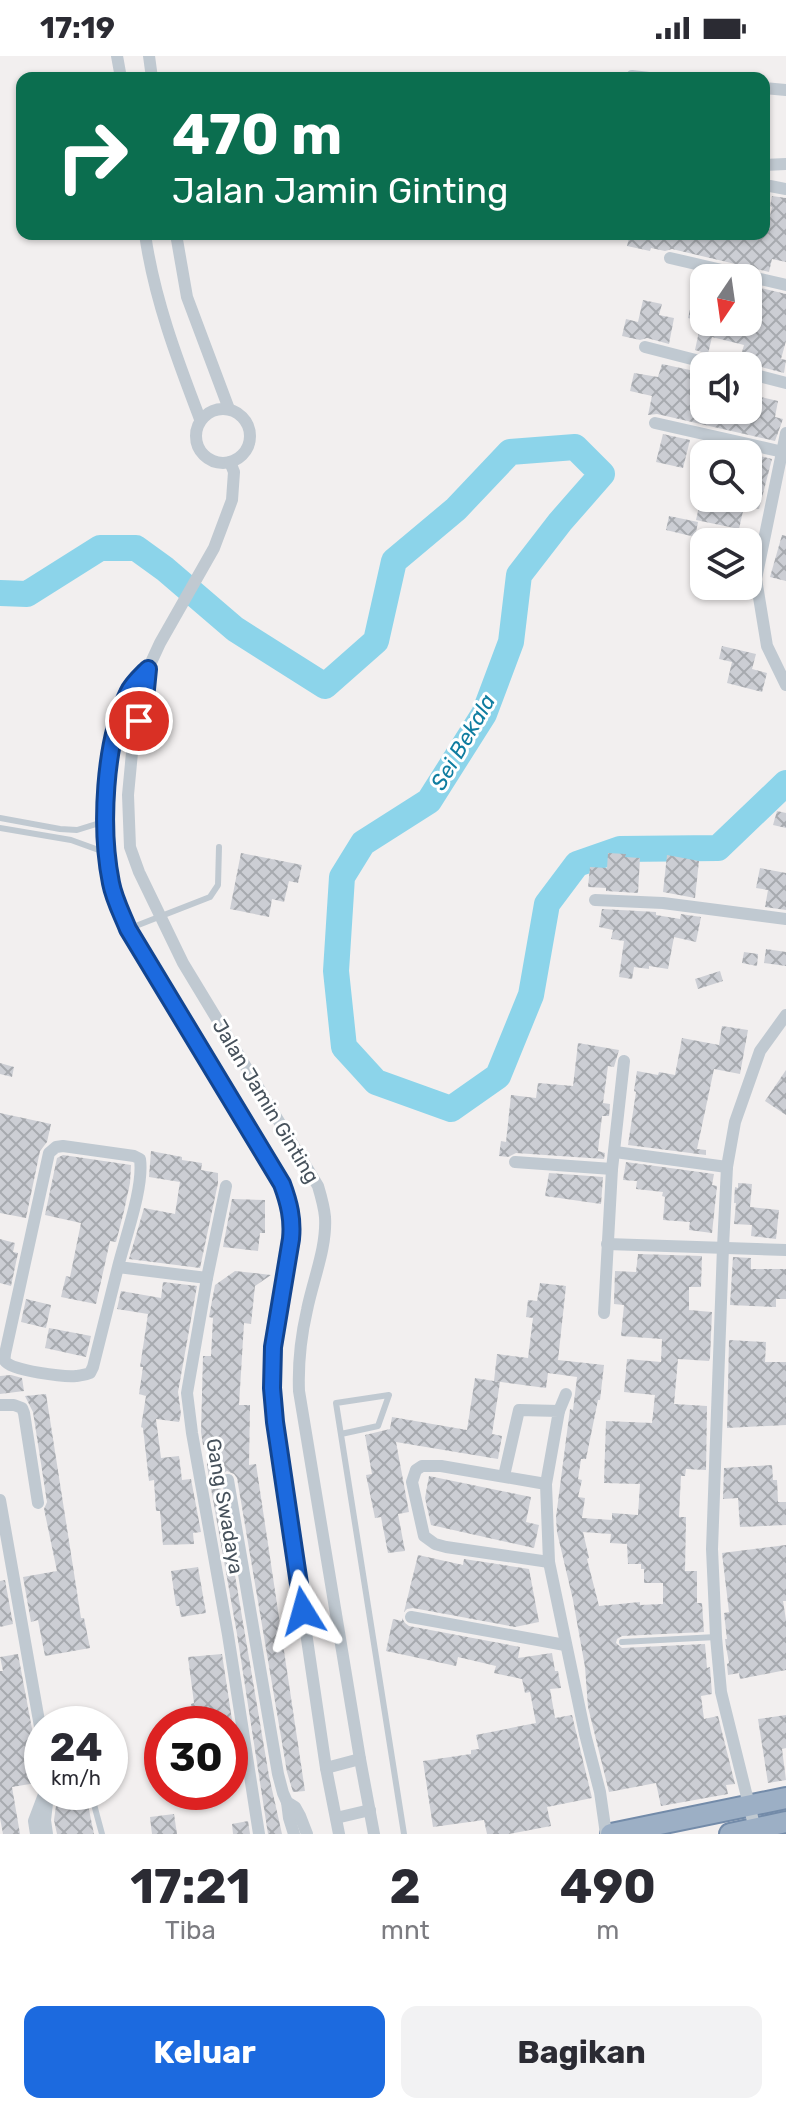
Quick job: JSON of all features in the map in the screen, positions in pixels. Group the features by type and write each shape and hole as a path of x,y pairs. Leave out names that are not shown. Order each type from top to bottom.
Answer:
{"highway":[{"path":"609,1834 786,1798"},
{"path":"730,1834 786,1822"}],"street":[{"path":"146,240 173,348 200,419"},
{"path":"177,240 187,297 229,409"},
{"path":"670,258 786,285"},
{"path":"645,347 690,359"},
{"path":"762,377 786,383"},
{"path":"218,408 229,409 243,417 250,432 247,449 230,462 214,462 205,457 195,439 200,419 218,408"},
{"path":"655,423 783,452"},
{"path":"786,433 756,579 767,646 786,685"},
{"name":"Jalan Jamin Ginting","path":"230,462 234,472 232,500 214,548 148,669 129,690 113,738 105,793 107,853 111,885 128,929 282,1184 290,1204 291,1239 273,1347 272,1388 326,1768 339,1834"},
{"name":"Jalan Jamin Ginting","path":"148,669 145,699 133,742 128,795 130,847 183,963 318,1186 323,1204 324,1234 306,1314 298,1366 299,1391 374,1834"},
{"path":"595,900 663,903 786,919"},
{"path":"755,1829 721,1692 716,1637 712,1549 723,1247 727,1167 735,1122 760,1051 786,1015"},
{"path":"604,1313 612,1169 624,1061"},
{"path":"56,1147 140,1159 137,1191 118,1267 90,1373 77,1376 49,1374 5,1361 49,1153 56,1147"},
{"path":"615,1152 727,1167"},
{"path":"515,1162 612,1169"},
{"name":"Gang Swadaya","path":"226,1186 187,1393 259,1834"},
{"path":"607,1244 786,1250"},
{"path":"118,1267 207,1278"},
{"path":"566,1394 559,1411 546,1484 549,1562 609,1834"},
{"path":"0,1405 14,1405 22,1408 24,1413 38,1503"},
{"path":"504,1476 518,1412 526,1409 559,1411"},
{"path":"546,1484 428,1465 416,1470 412,1482 424,1536 435,1544 549,1562"},
{"path":"228,1480 274,1752 294,1834"},
{"path":"0,1500 36,1706"},
{"path":"411,1617 565,1645"},
{"path":"326,1768 360,1759"},
{"path":"287,1802 295,1807 307,1834"},
{"path":"36,1834 34,1821 39,1810"},
{"path":"46,1810 47,1834"},
{"path":"336,1818 370,1810"}],"lane":[{"path":"0,818 77,830 106,821"},
{"path":"0,828 71,840 107,853"},
{"path":"128,929 210,897 218,885 219,847"},
{"path":"341,1434 378,1426 389,1395 336,1403 404,1834"},
{"path":"622,1642 716,1637"},
{"path":"96,1810 102,1834"}],"building":[{"path":"772,196 786,198 786,262 772,259 769,272 762,270 762,264 735,264 672,249 651,248 650,251 627,246 628,240 770,240"},
{"path":"762,288 786,294 786,341 781,359 786,360 784,373 762,367 762,352 742,352 744,345 712,337 708,352 695,350 698,336 762,336"},
{"path":"643,300 662,304 659,315 674,318 669,344 622,336 626,319 638,322"},
{"path":"662,364 690,370 690,422 648,415 652,396 630,391 634,373 658,377"},
{"path":"762,397 778,401 775,417 783,419 775,441 701,424 762,424"},
{"path":"663,434 690,440 683,468 656,462"},
{"path":"762,457 772,459 762,497"},
{"path":"698,512 743,512 739,528 696,520"},
{"path":"669,516 698,522 697,528 690,528 690,536 666,530"},
{"path":"782,535 786,536 786,581 770,577"},
{"path":"722,646 756,654 752,669 767,673 762,692 727,683 732,662 719,659"},
{"path":"777,811 786,813 786,828 773,825"},
{"path":"241,853 302,865 298,883 289,881 284,902 272,899 269,917 230,909"},
{"path":"608,853 640,858 638,893 588,887 590,867 607,868"},
{"path":"667,855 699,861 695,898 663,892"},
{"path":"760,868 786,873 786,910 765,907 768,890 756,888"},
{"path":"602,909 656,912 656,915 680,919 681,914 701,917 696,942 674,937 668,969 634,967 632,979 619,977 624,941 611,939 613,930 599,927"},
{"path":"766,949 786,952 786,966 764,963"},
{"path":"744,952 758,954 757,966 742,963"},
{"path":"720,971 723,981 698,989 695,979"},
{"path":"722,1026 748,1030 740,1074 714,1069 697,1149 706,1150 706,1155 628,1145 637,1071 675,1075 682,1038 719,1045"},
{"path":"578,1043 619,1050 614,1067 608,1066 603,1103 610,1104 609,1116 602,1116 598,1151 605,1153 604,1159 516,1153 508,1157 499,1156 501,1141 506,1142 511,1095 536,1098 538,1083 573,1086"},
{"path":"0,1063 14,1067 12,1077 0,1074"},
{"path":"786,1070 786,1115 765,1101"},
{"path":"0,1113 51,1124 47,1142 40,1151 26,1218 0,1213"},
{"path":"151,1151 202,1163 201,1170 218,1173 200,1268 129,1259 144,1208 175,1214 180,1182 149,1177"},
{"path":"63,1155 131,1165 124,1211 116,1242 110,1241 96,1304 61,1297 66,1276 70,1277 81,1223 45,1215 57,1158"},
{"path":"626,1162 714,1174 712,1185 717,1186 712,1233 689,1230 690,1222 663,1220 663,1192 636,1189 637,1181 623,1180"},
{"path":"549,1173 603,1177 601,1204 545,1196"},
{"path":"738,1183 752,1184 750,1207 779,1210 776,1239 751,1236 752,1225 734,1224 735,1187 738,1188"},
{"path":"232,1199 265,1200 265,1233 260,1233 258,1251 223,1247"},
{"path":"0,1239 15,1243 13,1252 18,1253 11,1286 0,1283"},
{"path":"638,1254 702,1256 701,1287 689,1287 689,1310 712,1312 710,1358 709,1361 678,1359 674,1404 707,1406 706,1470 686,1469 685,1476 681,1476 679,1517 686,1517 685,1571 697,1571 697,1603 702,1603 704,1632 622,1636 616,1643 622,1648 705,1644 712,1694 701,1696 704,1719 718,1716 735,1784 726,1785 728,1794 661,1806 656,1783 609,1792 588,1707 585,1667 556,1517 577,1377 548,1373 546,1388 494,1381 497,1354 528,1358 533,1318 526,1317 528,1300 537,1301 540,1283 566,1286 558,1360 604,1365 600,1400 586,1459 581,1459 578,1479 582,1480 578,1497 585,1498 582,1518 612,1520 612,1513 638,1515 640,1484 604,1483 606,1421 652,1423 655,1395 624,1392 627,1359 661,1362 662,1339 621,1336 624,1305 614,1304 615,1271 636,1272","holes":["583,1532 611,1534 610,1543 627,1544 628,1564 641,1564 644,1583 663,1583 663,1604 640,1605 640,1602 599,1606"]},
{"path":"733,1257 751,1258 751,1269 786,1269 786,1299 776,1299 776,1307 730,1305"},
{"path":"235,1271 271,1275 255,1286 251,1324 244,1323 239,1405 250,1405 249,1465 256,1464 305,1791 293,1792 287,1772 237,1478 227,1471 219,1481 269,1776 282,1834 268,1834 207,1466 207,1445 203,1445 201,1432 203,1356 211,1356 213,1318 209,1317 215,1285"},
{"path":"163,1282 197,1286 178,1392 179,1422 156,1419 161,1458 179,1456 182,1480 191,1479 201,1532 193,1533 194,1544 163,1545 160,1511 156,1511 154,1480 149,1481 141,1427 146,1396 139,1394 143,1367 140,1367 148,1314 117,1309 121,1291 161,1298"},
{"path":"26,1299 51,1305 46,1328 21,1322"},
{"path":"49,1328 91,1336 86,1357 45,1348"},
{"path":"729,1340 766,1342 765,1362 786,1362 786,1425 727,1428"},
{"path":"0,1376 22,1378 24,1391 0,1394"},
{"path":"475,1378 500,1382 492,1434 502,1436 498,1459 396,1442 409,1512 398,1514 405,1551 388,1553 381,1517 375,1518 366,1475 372,1474 365,1435 390,1429 392,1417 467,1430"},
{"path":"46,1394 81,1618 84,1618 90,1648 45,1656 38,1620 31,1622 23,1577 57,1571 44,1509 47,1502 33,1412 25,1396"},
{"path":"772,1465 773,1480 777,1480 778,1502 786,1502 786,1525 740,1527 738,1498 723,1499 724,1468"},
{"path":"429,1476 531,1497 526,1522 539,1525 534,1548 431,1525 425,1498"},
{"path":"786,1545 786,1601 783,1601 786,1670 740,1679 739,1673 728,1675 724,1613 729,1612 722,1553"},
{"path":"418,1555 463,1565 464,1559 529,1569 539,1622 515,1627 413,1608 404,1612"},
{"path":"198,1567 206,1613 181,1617 179,1606 176,1606 171,1571"},
{"path":"5,1580 13,1624 0,1627 0,1581"},
{"path":"402,1618 409,1626 520,1647 518,1658 552,1653 561,1688 550,1689 555,1718 572,1715 592,1798 547,1807 551,1826 509,1834 487,1834 484,1820 433,1827 423,1761 471,1754 471,1750 479,1749 476,1735 536,1723 530,1692 525,1693 522,1679 494,1673 496,1666 458,1657 456,1666 386,1651 393,1619 402,1621"},
{"path":"18,1654 28,1706 24,1706 24,1785 12,1787 20,1834 3,1834 0,1818 0,1671 3,1671 0,1657"},
{"path":"222,1654 230,1706 191,1706 194,1703 188,1657"},
{"path":"786,1715 786,1748 782,1749 786,1780 768,1783 758,1719"},
{"path":"55,1810 89,1810 94,1834 57,1834"},
{"path":"174,1814 177,1834 152,1834 150,1817"},
{"path":"248,1821 250,1834 233,1834 232,1824"}],"waterway":[{"name":"Sei Bekala","path":"0,593 27,594 100,548 136,548 235,629 325,686 376,641 394,561 456,509 510,452 575,447 602,474 519,575 511,642 484,714 429,801 363,843 342,877 336,971 344,1047 376,1082 451,1109 498,1076 531,995 547,904 577,864 620,849 718,848 786,783"}],"route":[{"path":"139,721 148,669 129,690 113,738 105,793 111,885 128,929 282,1184 290,1204 291,1239 273,1347 272,1388 303,1611"}]}
